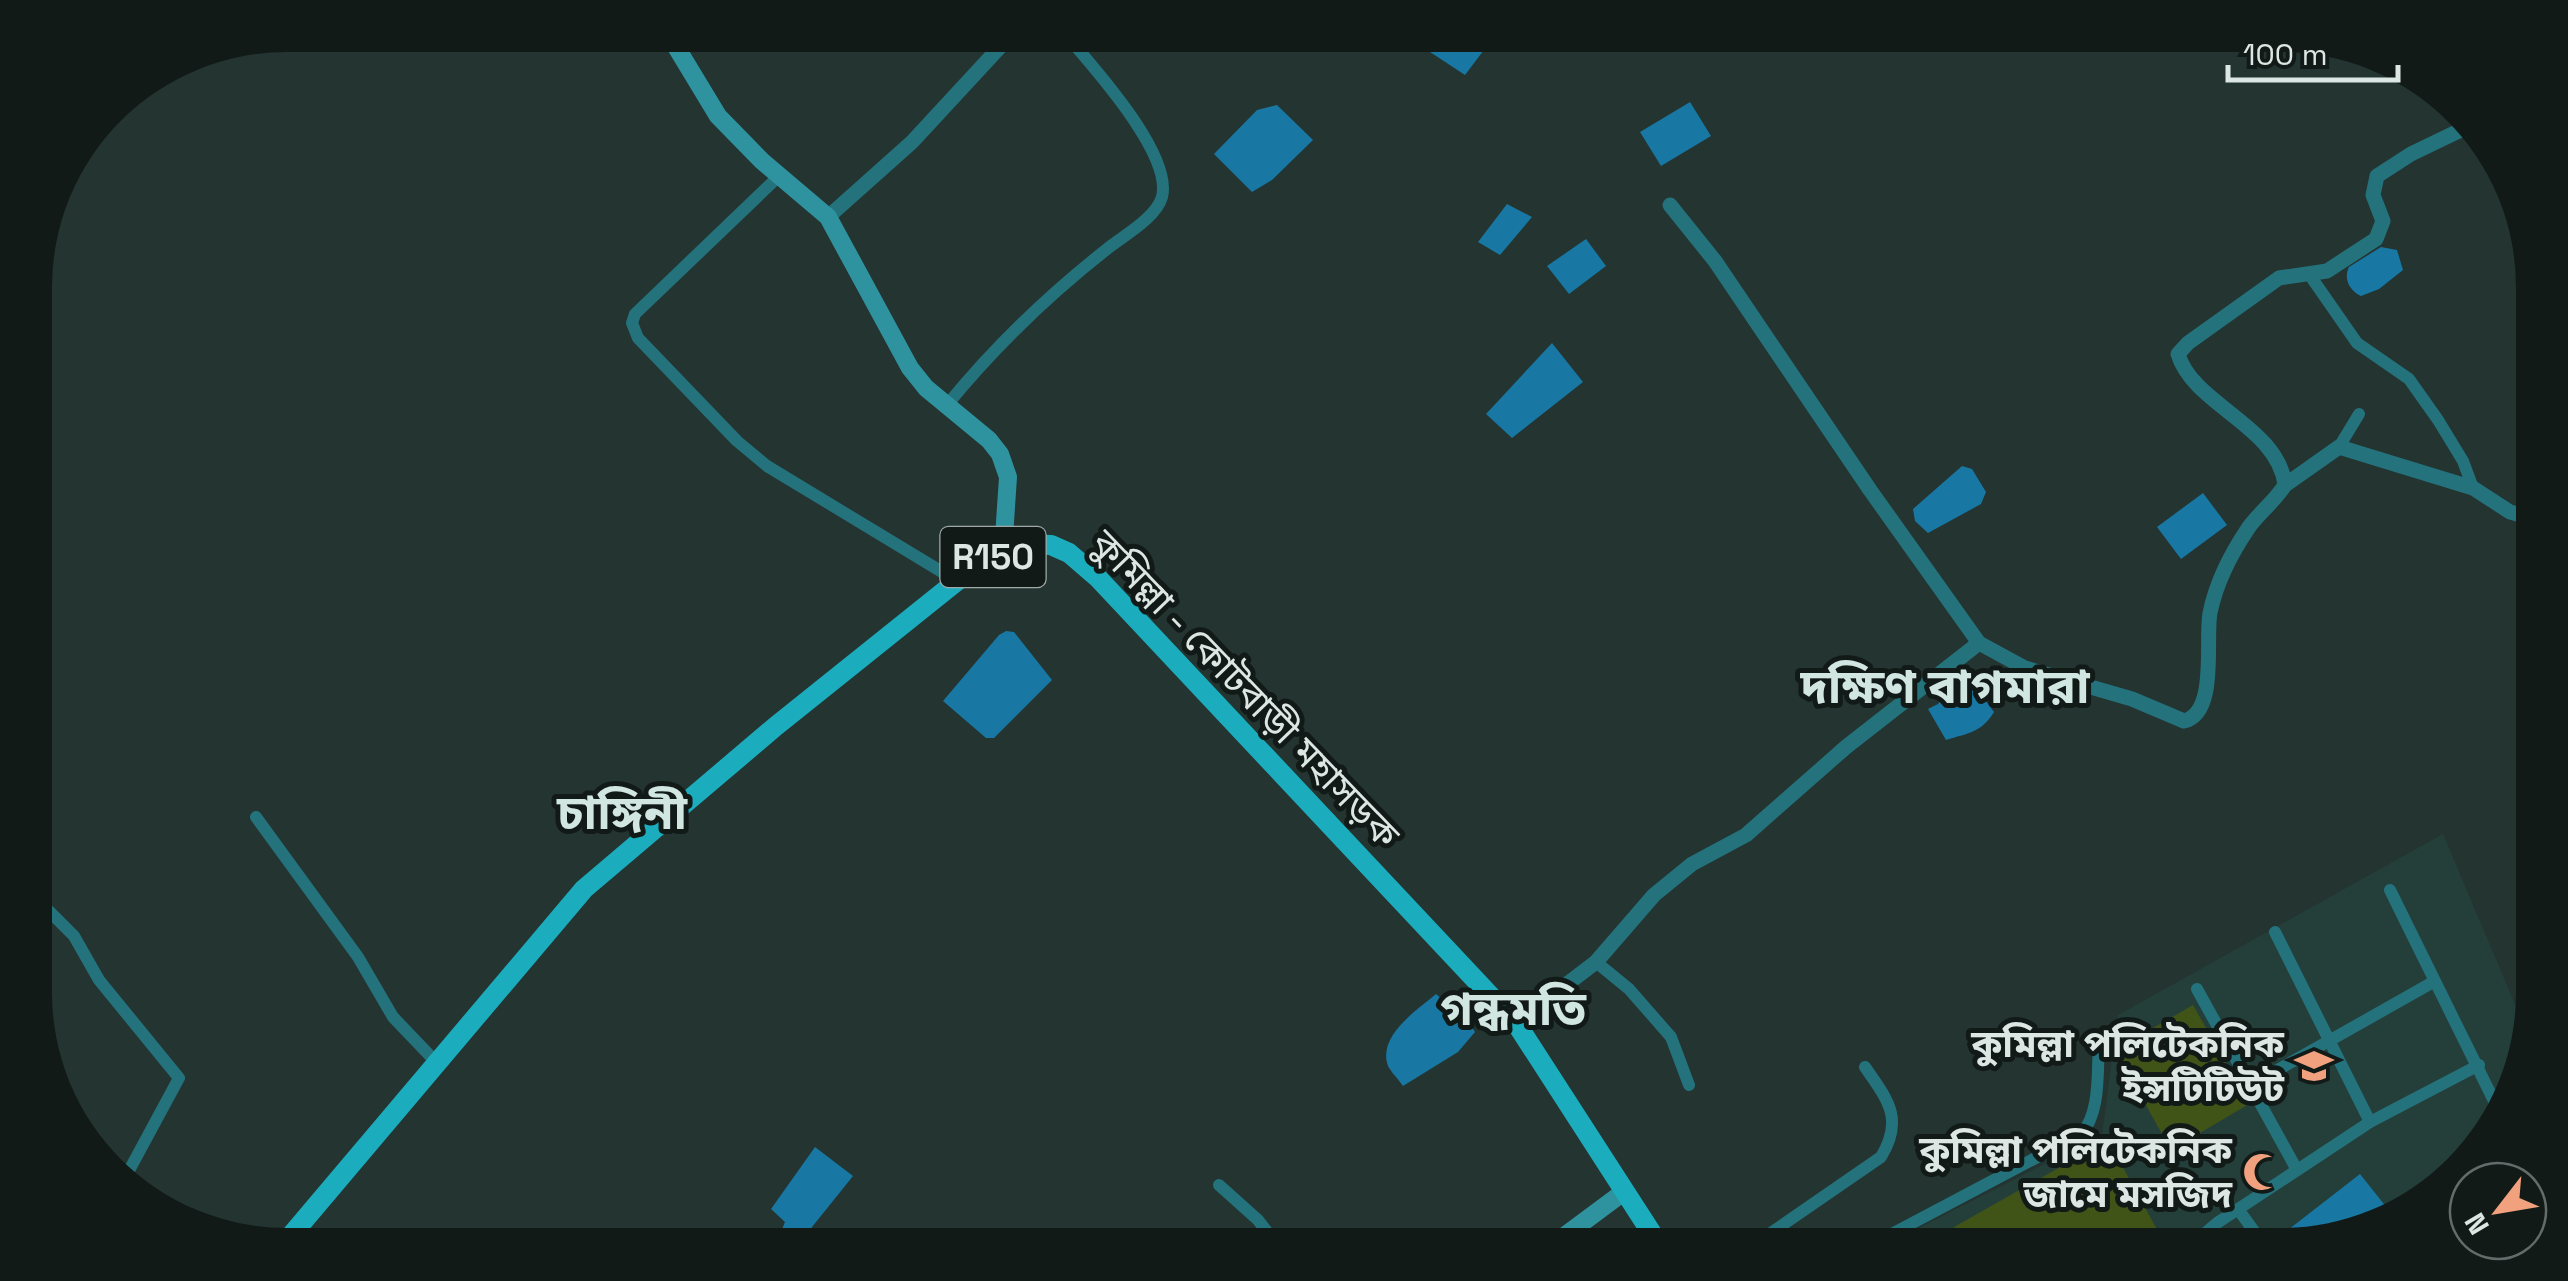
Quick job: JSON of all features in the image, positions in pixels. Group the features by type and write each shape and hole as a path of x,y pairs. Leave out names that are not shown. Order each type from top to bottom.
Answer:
{"main road":[{"path":"678,52 718,116 779,176 828,216 910,368 926,388 989,440 1008,477 1003,552"},
{"name":"কুমিল্লা - কোটবাড়ী মহাসড়ক","path":"297,1228 584,889 776,726 957,581 1022,544 1051,545 1082,562 1516,1023 1648,1228"},
{"path":"1576,1228 1625,1192"}],"street":[{"path":"828,216 912,142 995,52"},
{"path":"947,405 1038,304 1162,201 1163,186 1139,125 1080,52"},
{"path":"2285,485 2274,456 2188,375 2178,354 2279,278 2327,271 2376,240 2383,221 2374,194 2377,176 2456,132"},
{"path":"779,176 635,314 633,330 737,441 767,466 957,581"},
{"path":"1670,205 1715,260 1870,490 1979,642 2025,668 2132,699 2184,721 2191,720 2204,703 2210,647 2208,627 2222,578 2252,524 2285,485 2339,448 2359,414"},
{"path":"2309,274 2357,344 2408,379 2446,434 2473,488"},
{"path":"2339,448 2473,488 2516,514"},
{"path":"1516,1023 1596,962 1667,884 1692,864 1746,836 1846,747 1979,642"},
{"path":"256,817 358,957 393,1018 436,1062"},
{"path":"2390,890 2492,1095"},
{"path":"52,914 74,936 99,980 178,1078 131,1168"},
{"path":"2275,932 2370,1122"},
{"path":"1596,962 1629,990 1671,1037 1689,1085"},
{"path":"2251,1085 2435,980"},
{"path":"2197,989 2297,1170"},
{"path":"1903,1228 2081,1134 2093,1114 2099,1043"},
{"path":"2213,1228 2370,1122 2479,1065"},
{"path":"1778,1228 1881,1157 1893,1138 1892,1114 1885,1094 1865,1067"},
{"path":"1219,1185 1264,1228"},
{"path":"2238,1209 2251,1228"}],"shaded area":[{"name":"কুমিল্লা পলিটেকনিক ইন্সটিটিউট","path":"2443,834 2515,1004 2498,1083 2476,1124 2435,1170 2411,1189 2356,1216 2296,1228 1919,1228 2102,1135 2118,1015"}],"green space":[{"path":"2193,1005 2249,1104 2171,1150 2115,1050"},
{"path":"2108,1140 2156,1228 1955,1228"}],"water":[{"path":"1430,52 1482,52 1465,75"},
{"path":"1690,102 1711,136 1661,166 1640,132"},
{"path":"1277,105 1313,140 1272,180 1252,192 1214,154 1257,110"},
{"path":"1507,204 1532,217 1500,255 1478,242"},
{"path":"1586,239 1606,266 1569,294 1547,266"},
{"path":"2381,247 2397,250 2403,270 2379,289 2361,296 2349,284 2349,267"},
{"path":"1552,343 1583,382 1512,438 1486,414"},
{"path":"1962,466 1972,469 1986,492 1981,504 1928,533 1915,521 1913,509"},
{"path":"2203,493 2227,525 2181,559 2157,527"},
{"path":"1006,631 1014,632 1052,680 994,738 986,738 943,701"},
{"path":"1963,670 1994,712 1979,728 1946,740 1928,709 1938,704"},
{"path":"1436,994 1475,1032 1458,1052 1403,1086 1388,1066 1388,1044 1401,1025"},
{"path":"815,1147 853,1176 811,1228 782,1228 785,1222 771,1209"},
{"path":"2360,1174 2384,1204 2326,1224 2291,1228"}],"place":[{"name":"কুমিল্লা পলিটেকনিক ইন্সটিটিউট","path":"2314,1066"},
{"name":"কুমিল্লা পলিটেকনিক জামে মসজিদ","path":"2262,1172"}],"district":[{"name":"দক্ষিণ বাগমারা","path":"1945,686"},
{"name":"চাঙ্গিনী","path":"622,812"},
{"name":"গন্ধমতি","path":"1513,1008"}]}
